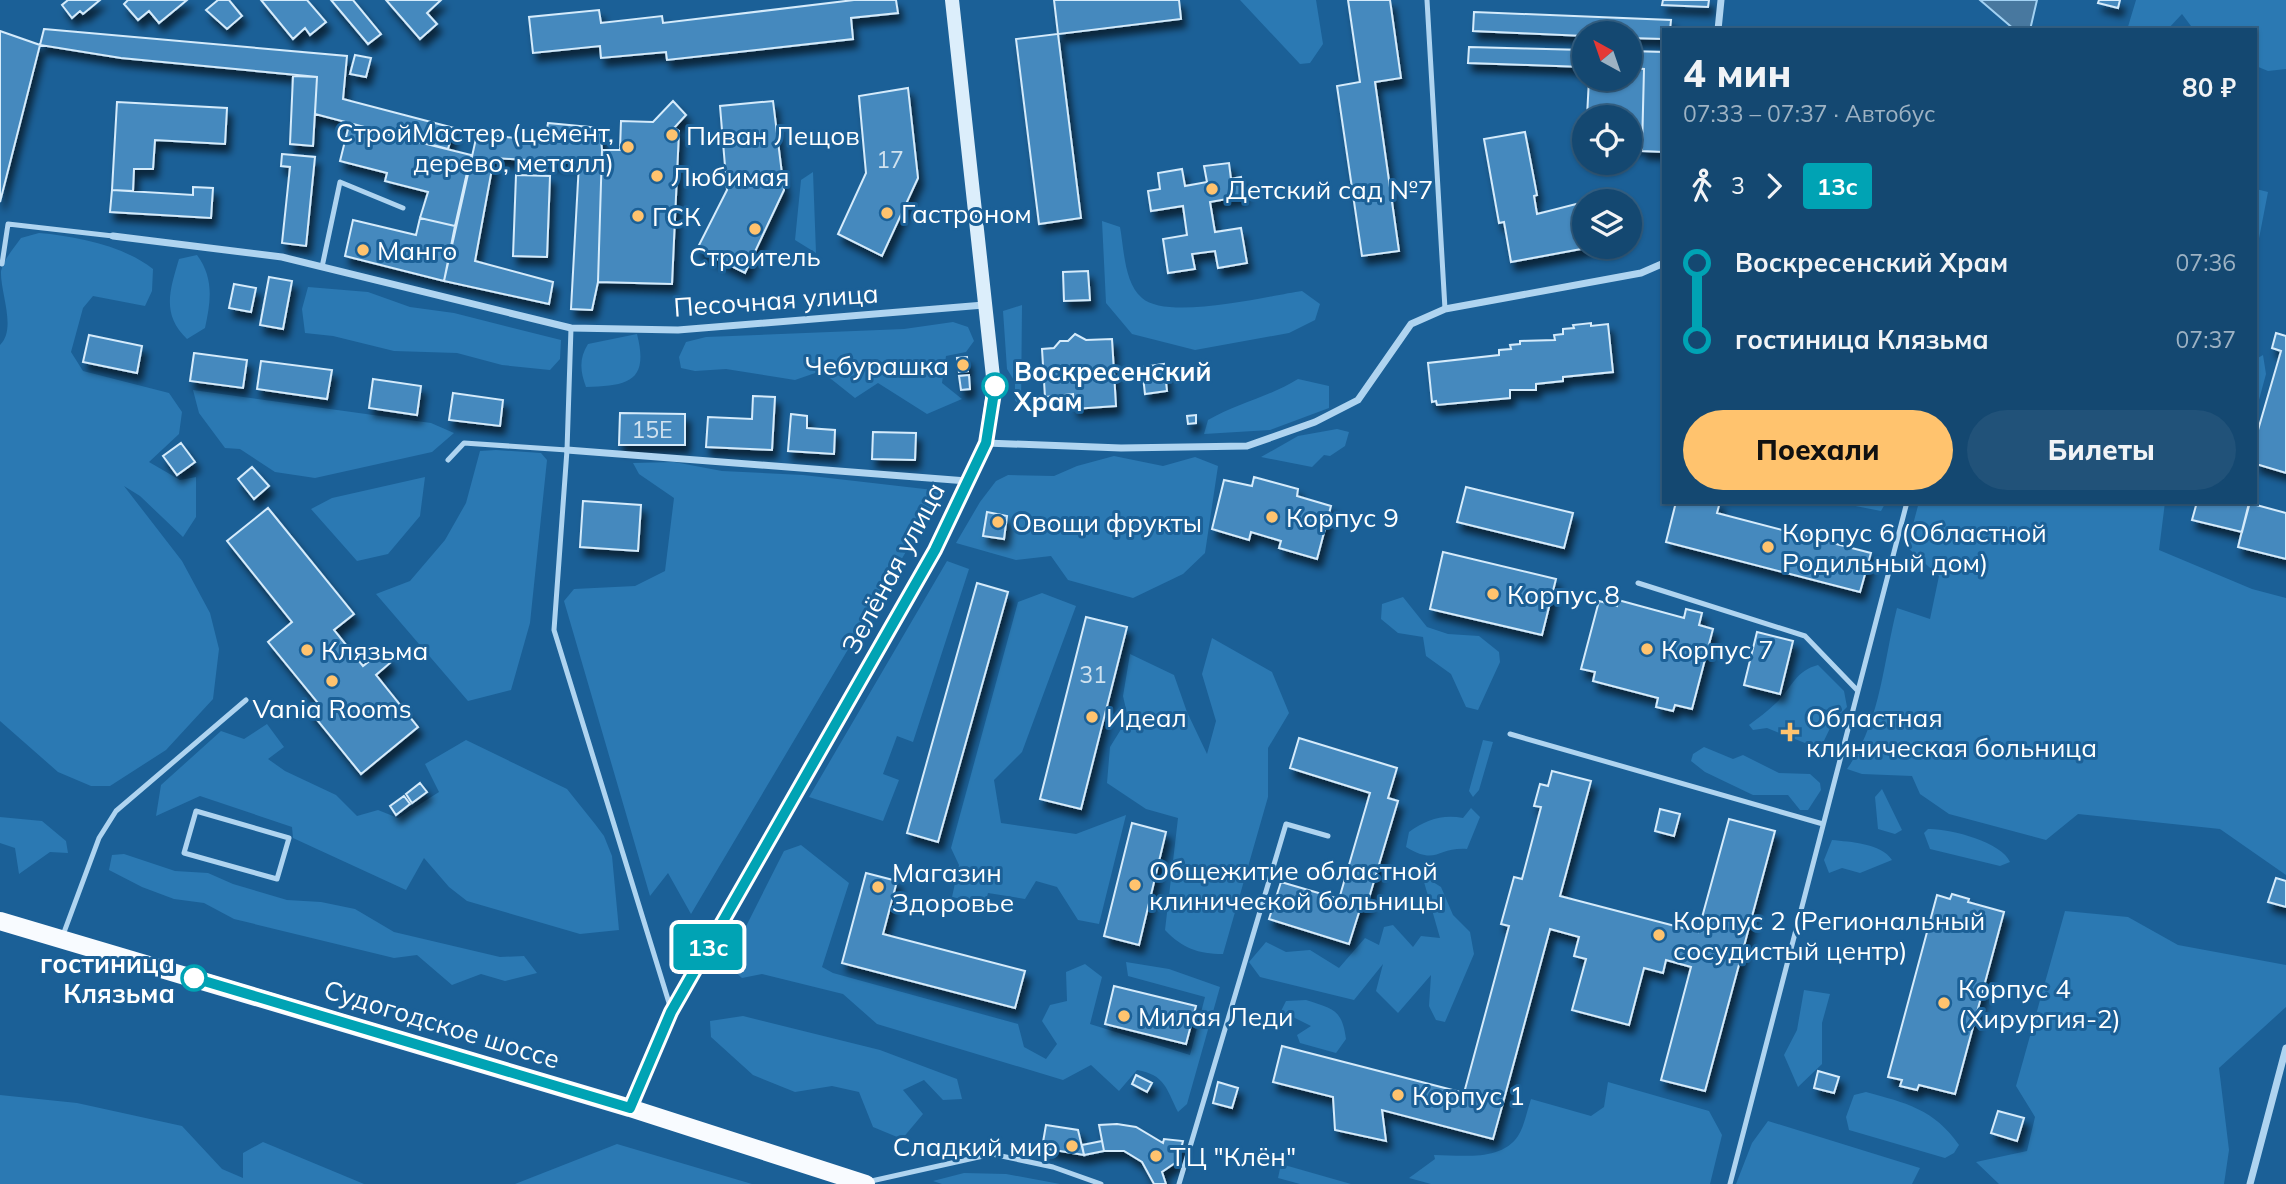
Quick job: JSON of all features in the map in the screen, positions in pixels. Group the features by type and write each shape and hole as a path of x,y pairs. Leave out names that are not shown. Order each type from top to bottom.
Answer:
{"main road":[{"name":"Судогодское шоссе","path":"0,921 630,1108 864,1183"}],"street":[{"name":"Зелёная улица","path":"630,1108 671,1012 935,550 986,443 995,386 952,0"},
{"path":"1718,28 1721,0"},
{"name":"Песочная улица","path":"113,236 222,248 322,267 571,328 678,330 984,305"},
{"path":"986,443 1121,449 1247,446 1315,422 1358,400 1411,324 1446,309 1641,273 1662,264"},
{"path":"567,450 967,481"},
{"path":"2250,1184 2286,1048"}],"lane":[{"path":"1427,0 1446,309"},
{"path":"322,267 340,182 403,208"},
{"path":"2,264 8,224 113,236"},
{"path":"571,328 567,450 554,629 671,1012"},
{"path":"449,460 464,443 567,450"},
{"path":"1730,1184 1906,504"},
{"path":"1638,583 1805,636 1857,690"},
{"path":"62,938 99,838 116,811 246,700"},
{"path":"1510,734 1822,824"},
{"path":"196,811 289,838 277,879 184,853 196,811"},
{"path":"1179,1184 1286,824 1328,836"},
{"path":"864,1183 992,1154 1053,1167 1101,1184"}],"shaded area":[{"path":"1240,0 1316,0 1323,44 1310,63 1300,64"},
{"path":"1980,0 2037,0 2030,28 2013,28"},
{"path":"2136,0 2286,0 2286,69 2268,71 2257,66 2257,28 2192,28 2182,14 2169,28 2128,28"},
{"path":"813,172 816,253 795,240 801,180"},
{"path":"2257,189 2268,192 2257,249"},
{"path":"1102,221 1120,227 1132,284 1142,298 1155,305 1219,305 1302,291 1320,304 1315,320 1289,333 1195,350 1132,334 1106,303"},
{"path":"39,233 114,248 153,269 152,291 145,306 93,296 83,308 71,352 83,371 169,393 182,412 179,434 149,462 180,480 196,477 196,517 183,537 140,496 124,486 182,561 210,613 219,649 213,699 166,750 110,786 91,786 58,772 0,721 0,345 5,338 8,320 1,271 21,238"},
{"path":"197,255 209,281 209,308 205,328 187,339 179,330 171,311 171,291 179,259"},
{"path":"308,287 368,292 410,307 454,313 561,340 560,359 550,370 502,365 457,353 394,351 333,336 305,333 302,309"},
{"path":"1022,305 1021,408 1015,400 1015,382 1007,369 1003,311"},
{"path":"953,322 968,327 974,341 966,352 946,356 942,383 962,399 927,414 878,383 855,398 821,371 795,380 726,369 695,371 681,368 679,357 686,342 706,337 904,329"},
{"path":"637,334 640,362 632,378 614,385 586,387 581,365 588,344"},
{"path":"2263,355 2266,374 2257,407 2257,358"},
{"path":"1298,379 1329,386 1329,408 1270,430 1204,434 1208,420"},
{"path":"193,390 431,423 454,433 432,452 315,478 275,472 240,449 225,448 199,413"},
{"path":"1662,410 1662,442 1660,430"},
{"path":"1337,429 1349,432 1345,446 1330,456 1324,455 1312,467 1261,457 1298,436"},
{"path":"480,451 541,453 547,460 530,623 511,690 468,701 376,594 410,581 445,540 466,503"},
{"path":"1114,456 1163,466 1195,457 1218,466 1205,553 1183,574 1133,598 1068,580 1051,556 1016,560 956,543 996,481 1008,475 1054,476 1077,466","holes":["988,512 1007,516 1003,539 984,536"]},
{"path":"674,462 722,471 803,475 942,491 691,914 668,873 650,896 564,601 574,589 635,586 665,571 674,498 639,474 633,463"},
{"path":"425,477 420,516 388,554 357,561 311,509 332,498"},
{"path":"1845,504 1885,504 1881,511"},
{"path":"1918,504 2165,504 2159,550 2252,589 2286,598 2286,875 2220,829 2078,814 2046,840 1949,814 1920,794 1912,776 1862,774 1847,769 1858,751 1874,711 1897,608 1930,619 1939,576 1907,547"},
{"path":"947,561 969,569 913,742 897,736 883,774 899,780 883,821 809,797"},
{"path":"1042,593 1076,606 1022,752 994,780 1001,823 1076,834 1126,815 1099,924 1078,920 1057,887 1036,881 1025,899 988,893 985,904 952,897 959,865 951,848 1018,602"},
{"path":"1403,597 1427,627 1448,634 1479,636 1499,652 1500,662 1478,710 1466,707 1451,674 1426,656 1423,637 1398,633 1381,619 1382,604"},
{"path":"1212,638 1272,672 1289,713 1268,748 1268,797 1223,954 1191,949 1165,930 1178,818 1146,809 1107,783 1110,747 1128,718 1123,696 1130,654 1174,675 1187,712 1207,754 1216,721 1202,674"},
{"path":"1818,665 1844,691 1847,707 1841,713 1814,707 1833,722 1820,749 1767,728 1753,730 1749,725 1776,703 1804,671"},
{"path":"267,724 284,747 268,759 285,771 336,795 357,816 378,810 398,818 439,792 425,764 466,740 567,789 604,836 612,856 619,930 580,934 467,901 449,887 424,858 406,890 293,838 292,827 200,796 156,816 161,785 221,731 244,739"},
{"path":"1483,740 1493,742 1479,790 1473,797 1469,791"},
{"path":"1704,747 1733,759 1743,755 1779,773 1810,774 1820,783 1821,790 1808,810 1800,810 1788,795 1753,795 1705,772 1691,761 1693,754"},
{"path":"1882,789 1902,830 1895,834 1878,829 1875,797"},
{"path":"1471,808 1480,817 1467,849 1424,855 1406,847 1409,832 1415,828 1441,818 1463,818"},
{"path":"0,817 42,821 66,841 68,853 50,852 19,874 15,848 0,843"},
{"path":"1928,829 1974,838 1997,848 2010,862 2000,866 1930,849 1924,833"},
{"path":"1832,840 1873,847 1887,854 1892,860 1860,873 1842,868 1829,873 1824,860"},
{"path":"801,845 849,883 822,967 833,973 1018,1024 1024,1047 1046,1059 1057,1044 1042,1021 1050,1005 1067,1001 1066,972 1085,964 1102,977 1090,1024 1190,1055 1205,997 1128,976 1126,962 1169,969 1220,987 1187,1104 1178,1112 1159,1079 1146,1072 1137,1070 1119,1091 1091,1065 1063,1080 877,1024 843,994 762,974 742,978 727,964 784,851"},
{"path":"124,854 175,871 208,873 233,884 287,900 321,902 355,909 394,932 500,957 524,956 537,973 505,981 481,974 452,985 417,955 394,958 234,919 204,903 174,899 142,887 109,870 112,855"},
{"path":"1425,877 1441,887 1453,915 1470,932 1474,954 1445,1022 1436,1020 1429,1006 1431,975 1398,1013 1376,991 1383,964 1354,1000 1260,977 1249,962 1266,942 1286,952 1310,950 1339,968 1365,938 1379,945 1384,927 1393,925 1413,947 1421,936 1440,938 1424,882"},
{"path":"2065,911 2128,917 2178,945 2286,965 2286,1007 2219,1068 2229,1150 2224,1184 1999,1184 1976,1162 2027,1151 2035,1117 2016,1086"},
{"path":"1804,990 1830,994 1822,1023 1822,1064 1798,1087 1784,1055 1797,1030"},
{"path":"1306,1000 1329,1008 1339,1016 1346,1039 1336,1053 1300,1043 1297,1035 1311,1026 1281,1011 1286,1001"},
{"path":"743,1016 880,1050 957,1079 962,1099 943,1100 924,1080 903,1090 923,1114 902,1139 873,1127 859,1092 832,1086 795,1092 753,1075 711,1037 710,1021"},
{"path":"1608,1082 1709,1111 1722,1135 1710,1184 1431,1184 1409,1178 1435,1159 1434,1155 1479,1155 1501,1150 1511,1144 1524,1124 1531,1099 1591,1116 1604,1107"},
{"path":"1866,1092 1906,1104 1929,1115 1940,1123 1959,1145 1954,1153 1945,1158 1849,1130 1846,1117 1854,1095"},
{"path":"0,1095 77,1103 182,1126 222,1169 243,1178 243,1153 263,1142 364,1184 0,1184"},
{"path":"1768,1121 1920,1168 1912,1184 1736,1184 1752,1143"},
{"path":"617,1144 752,1184 515,1184"},
{"path":"1281,1164 1351,1184 1300,1184 1278,1178"},
{"path":"964,1173 1006,1174 1060,1184 942,1184 933,1181"}],"building":[{"path":"68,0 100,0 83,14 80,11 72,18 62,5"},
{"path":"128,0 187,0 159,23 149,11 138,20 124,4"},
{"path":"218,0 229,0 242,16 227,29 206,10"},
{"path":"261,0 307,0 326,22 310,35 305,28 293,39"},
{"path":"331,0 353,0 381,34 368,44"},
{"path":"386,0 441,0 427,13 437,24 420,39"},
{"path":"854,0 896,0 898,13 851,18 853,39 667,60 666,52 601,58 600,46 533,53 529,17 599,10 601,23 662,16 663,23"},
{"path":"1054,0 1179,0 1181,19 1058,34"},
{"path":"1348,0 1390,0 1401,78 1375,82 1399,251 1362,256 1337,86 1360,82"},
{"path":"1663,0 1709,0 1708,7 1662,5"},
{"path":"2099,0 2120,0 2118,8 2098,3"},
{"path":"1474,12 1671,20 1670,28 1662,28 1662,39 1642,38 1642,21 1572,21 1572,35 1473,31"},
{"path":"44,29 347,56 343,99 454,128 448,149 315,114 317,77 121,58 40,45"},
{"path":"0,31 40,45 0,202"},
{"path":"1058,34 1081,218 1039,224 1016,39"},
{"path":"1469,47 1572,50 1572,67 1468,63"},
{"path":"1642,51 1662,52 1662,152 1642,151"},
{"path":"355,55 371,58 366,77 350,74"},
{"path":"1644,69 1642,146 1642,105 1588,105 1588,91 1642,91"},
{"path":"293,76 317,77 313,146 290,144"},
{"path":"908,88 918,178 882,256 838,234 866,173 859,96"},
{"name":"ГСК","path":"673,101 686,115 674,128 679,131 672,284 598,282 602,150 620,150 621,121 653,122"},
{"path":"773,101 784,190 745,273 697,249 727,190 720,106"},
{"path":"117,102 227,108 225,144 155,140 153,169 134,169 133,191 112,190"},
{"path":"548,123 600,128 602,150 598,282 592,310 571,309 579,163 494,158 475,261 553,282 549,304 444,281 477,134 545,141"},
{"path":"349,125 471,155 455,226 420,218 428,192 385,181 387,173 340,161"},
{"path":"1525,132 1537,195 1534,196 1537,214 1572,205 1572,251 1511,262 1504,222 1499,223 1484,139"},
{"path":"282,154 315,157 306,246 282,243 290,167 281,166"},
{"path":"1229,163 1231,179 1241,177 1244,196 1210,202 1215,232 1241,228 1247,263 1218,268 1215,251 1192,254 1195,269 1168,273 1163,239 1187,235 1183,206 1151,211 1148,191 1160,189 1158,173 1182,169 1185,186 1207,182 1204,166"},
{"path":"516,175 550,176 547,257 513,256"},
{"path":"193,187 213,188 211,218 110,212 112,190 193,195"},
{"path":"420,218 455,226 444,281 345,256 353,220 416,235"},
{"path":"1088,271 1090,300 1064,301 1063,272"},
{"path":"269,277 292,281 283,329 260,325"},
{"path":"234,284 256,288 251,312 229,308"},
{"path":"1591,323 1591,326 1608,324 1613,372 1563,377 1563,381 1536,384 1536,390 1510,390 1510,398 1437,405 1436,401 1432,402 1428,363 1499,355 1499,350 1511,349 1510,345 1520,344 1520,341 1555,340 1554,335 1563,334 1563,329"},
{"path":"2276,333 2286,336 2286,473 2257,464 2257,434 2281,351 2272,348"},
{"path":"1075,334 1086,340 1112,339 1116,406 1074,409 1073,394 1045,397 1042,349 1054,348 1060,341 1068,341"},
{"path":"89,335 142,346 137,373 83,362"},
{"path":"194,353 247,360 243,388 190,381"},
{"name":"Чебурашка","path":"967,357 968,371 959,372 957,358"},
{"path":"261,361 332,370 327,399 257,389"},
{"path":"1164,364 1167,391 1145,394 1142,367"},
{"path":"969,375 970,389 961,390 959,376"},
{"path":"373,379 421,386 417,415 369,408"},
{"path":"453,393 503,400 500,426 449,420"},
{"path":"753,396 775,397 772,450 706,447 708,417 752,419"},
{"path":"620,413 685,414 685,445 619,445"},
{"path":"791,414 807,416 807,428 835,430 834,454 788,451"},
{"path":"1196,415 1196,423 1188,424 1187,416"},
{"path":"873,432 916,433 915,460 872,459"},
{"path":"181,443 195,462 177,475 163,456"},
{"path":"252,467 269,486 254,499 238,479"},
{"name":"Корпус 9","path":"1254,477 1298,489 1297,496 1331,506 1317,559 1279,548 1281,541 1251,532 1249,540 1212,529 1224,480 1252,486"},
{"path":"1466,487 1573,513 1564,548 1457,522"},
{"path":"583,501 641,505 638,551 580,547"},
{"name":"Корпус 6 (Областной Родильный дом)","path":"1676,504 1719,504 1717,513 1871,553 1860,592 1666,542"},
{"path":"2196,504 2249,504 2242,532 2192,520"},
{"path":"2249,504 2286,513 2286,559 2238,547"},
{"path":"268,508 354,614 334,630 363,666 381,652 390,663 376,675 418,727 361,774 309,710 318,703 268,642 292,622 227,541"},
{"path":"987,512 1007,516 1004,539 983,536"},
{"name":"Корпус 8","path":"1443,552 1556,579 1542,635 1430,609"},
{"path":"977,583 1008,592 938,842 907,833"},
{"name":"Корпус 7","path":"1618,600 1684,618 1686,609 1702,613 1699,625 1713,629 1692,709 1675,705 1673,711 1656,707 1658,698 1593,681 1595,672 1581,669 1599,601 1617,606"},
{"path":"1086,617 1127,627 1081,809 1040,799"},
{"path":"1757,632 1793,641 1780,694 1744,685"},
{"path":"1299,738 1397,768 1388,798 1398,801 1366,908 1361,906 1349,944 1269,919 1281,882 1339,899 1370,793 1290,768"},
{"name":"Корпус 2 (Региональный сосудистый центр)","path":"1552,771 1591,781 1560,896 1698,932 1729,819 1775,831 1705,1091 1661,1080 1691,967 1666,960 1663,973 1644,968 1629,1025 1572,1010 1586,959 1574,956 1579,937 1550,929 1503,1103 1464,1093 1509,926 1501,924 1514,877 1522,879 1541,807 1534,806 1540,784 1548,786"},
{"path":"420,783 427,792 412,803 406,794"},
{"path":"404,796 410,804 396,815 390,806"},
{"path":"1660,809 1680,814 1674,836 1655,831"},
{"name":"Общежитие областной клинической больницы","path":"1132,823 1166,832 1139,945 1104,936"},
{"path":"866,873 897,881 883,934 1025,971 1015,1008 842,963"},
{"path":"2276,878 2286,881 2286,907 2268,902"},
{"name":"Корпус 4 (Хирургия-2)","path":"1952,894 1969,899 1968,902 2004,912 1955,1094 1919,1085 1917,1090 1900,1086 1902,1080 1888,1077 1937,895 1950,899"},
{"path":"1114,986 1196,1006 1186,1044 1105,1024"},
{"name":"Корпус 1","path":"1282,1046 1503,1103 1493,1139 1382,1110 1386,1141 1335,1130 1333,1097 1273,1082"},
{"path":"1818,1071 1839,1077 1834,1093 1814,1088"},
{"path":"1136,1075 1152,1083 1147,1092 1132,1084"},
{"path":"1218,1082 1238,1088 1232,1108 1213,1103"},
{"path":"1998,1111 2024,1118 2017,1141 1991,1133"},
{"path":"1046,1125 1078,1130 1084,1155 1042,1148"},
{"name":"ТЦ \"Клён\"","path":"1099,1125 1136,1127 1163,1143 1164,1139 1183,1141 1178,1161 1162,1172 1166,1184 1154,1184 1142,1162 1124,1151 1104,1151"},
{"path":"1102,1141 1104,1151 1084,1155 1082,1145"}],"bus line":[{"name":"13с","path":"194,978 630,1108 671,1012 935,550 986,443 995,386"}],"place":[{"name":"Пиван Лещов","path":"672,135"},
{"name":"СтройМастер (цемент, дерево, металл)","path":"628,147"},
{"name":"Любимая","path":"657,176"},
{"name":"Детский сад №7","path":"1212,189"},
{"name":"Гастроном","path":"887,213"},
{"name":"ГСК","path":"638,216"},
{"name":"Строитель","path":"755,229"},
{"name":"Манго","path":"363,250"},
{"name":"Чебурашка","path":"963,365"},
{"name":"Воскресенский Храм","path":"995,386"},
{"name":"Корпус 9","path":"1272,517"},
{"name":"Овощи фрукты","path":"998,522"},
{"name":"Корпус 6 (Областной Родильный дом)","path":"1768,547"},
{"name":"Корпус 8","path":"1493,594"},
{"name":"Корпус 7","path":"1647,649"},
{"name":"Клязьма","path":"307,650"},
{"name":"Vania Rooms","path":"332,681"},
{"name":"Идеал","path":"1092,717"},
{"name":"Областная клиническая больница","path":"1790,732"},
{"name":"Общежитие областной клинической больницы","path":"1135,885"},
{"name":"Магазин Здоровье","path":"878,887"},
{"name":"Корпус 2 (Региональный сосудистый центр)","path":"1659,935"},
{"name":"гостиница Клязьма","path":"194,978"},
{"name":"Корпус 4 (Хирургия-2)","path":"1944,1003"},
{"name":"Милая Леди","path":"1124,1016"},
{"name":"Корпус 1","path":"1398,1095"},
{"name":"Сладкий мир","path":"1072,1146"},
{"name":"ТЦ \"Клён\"","path":"1156,1156"}]}
